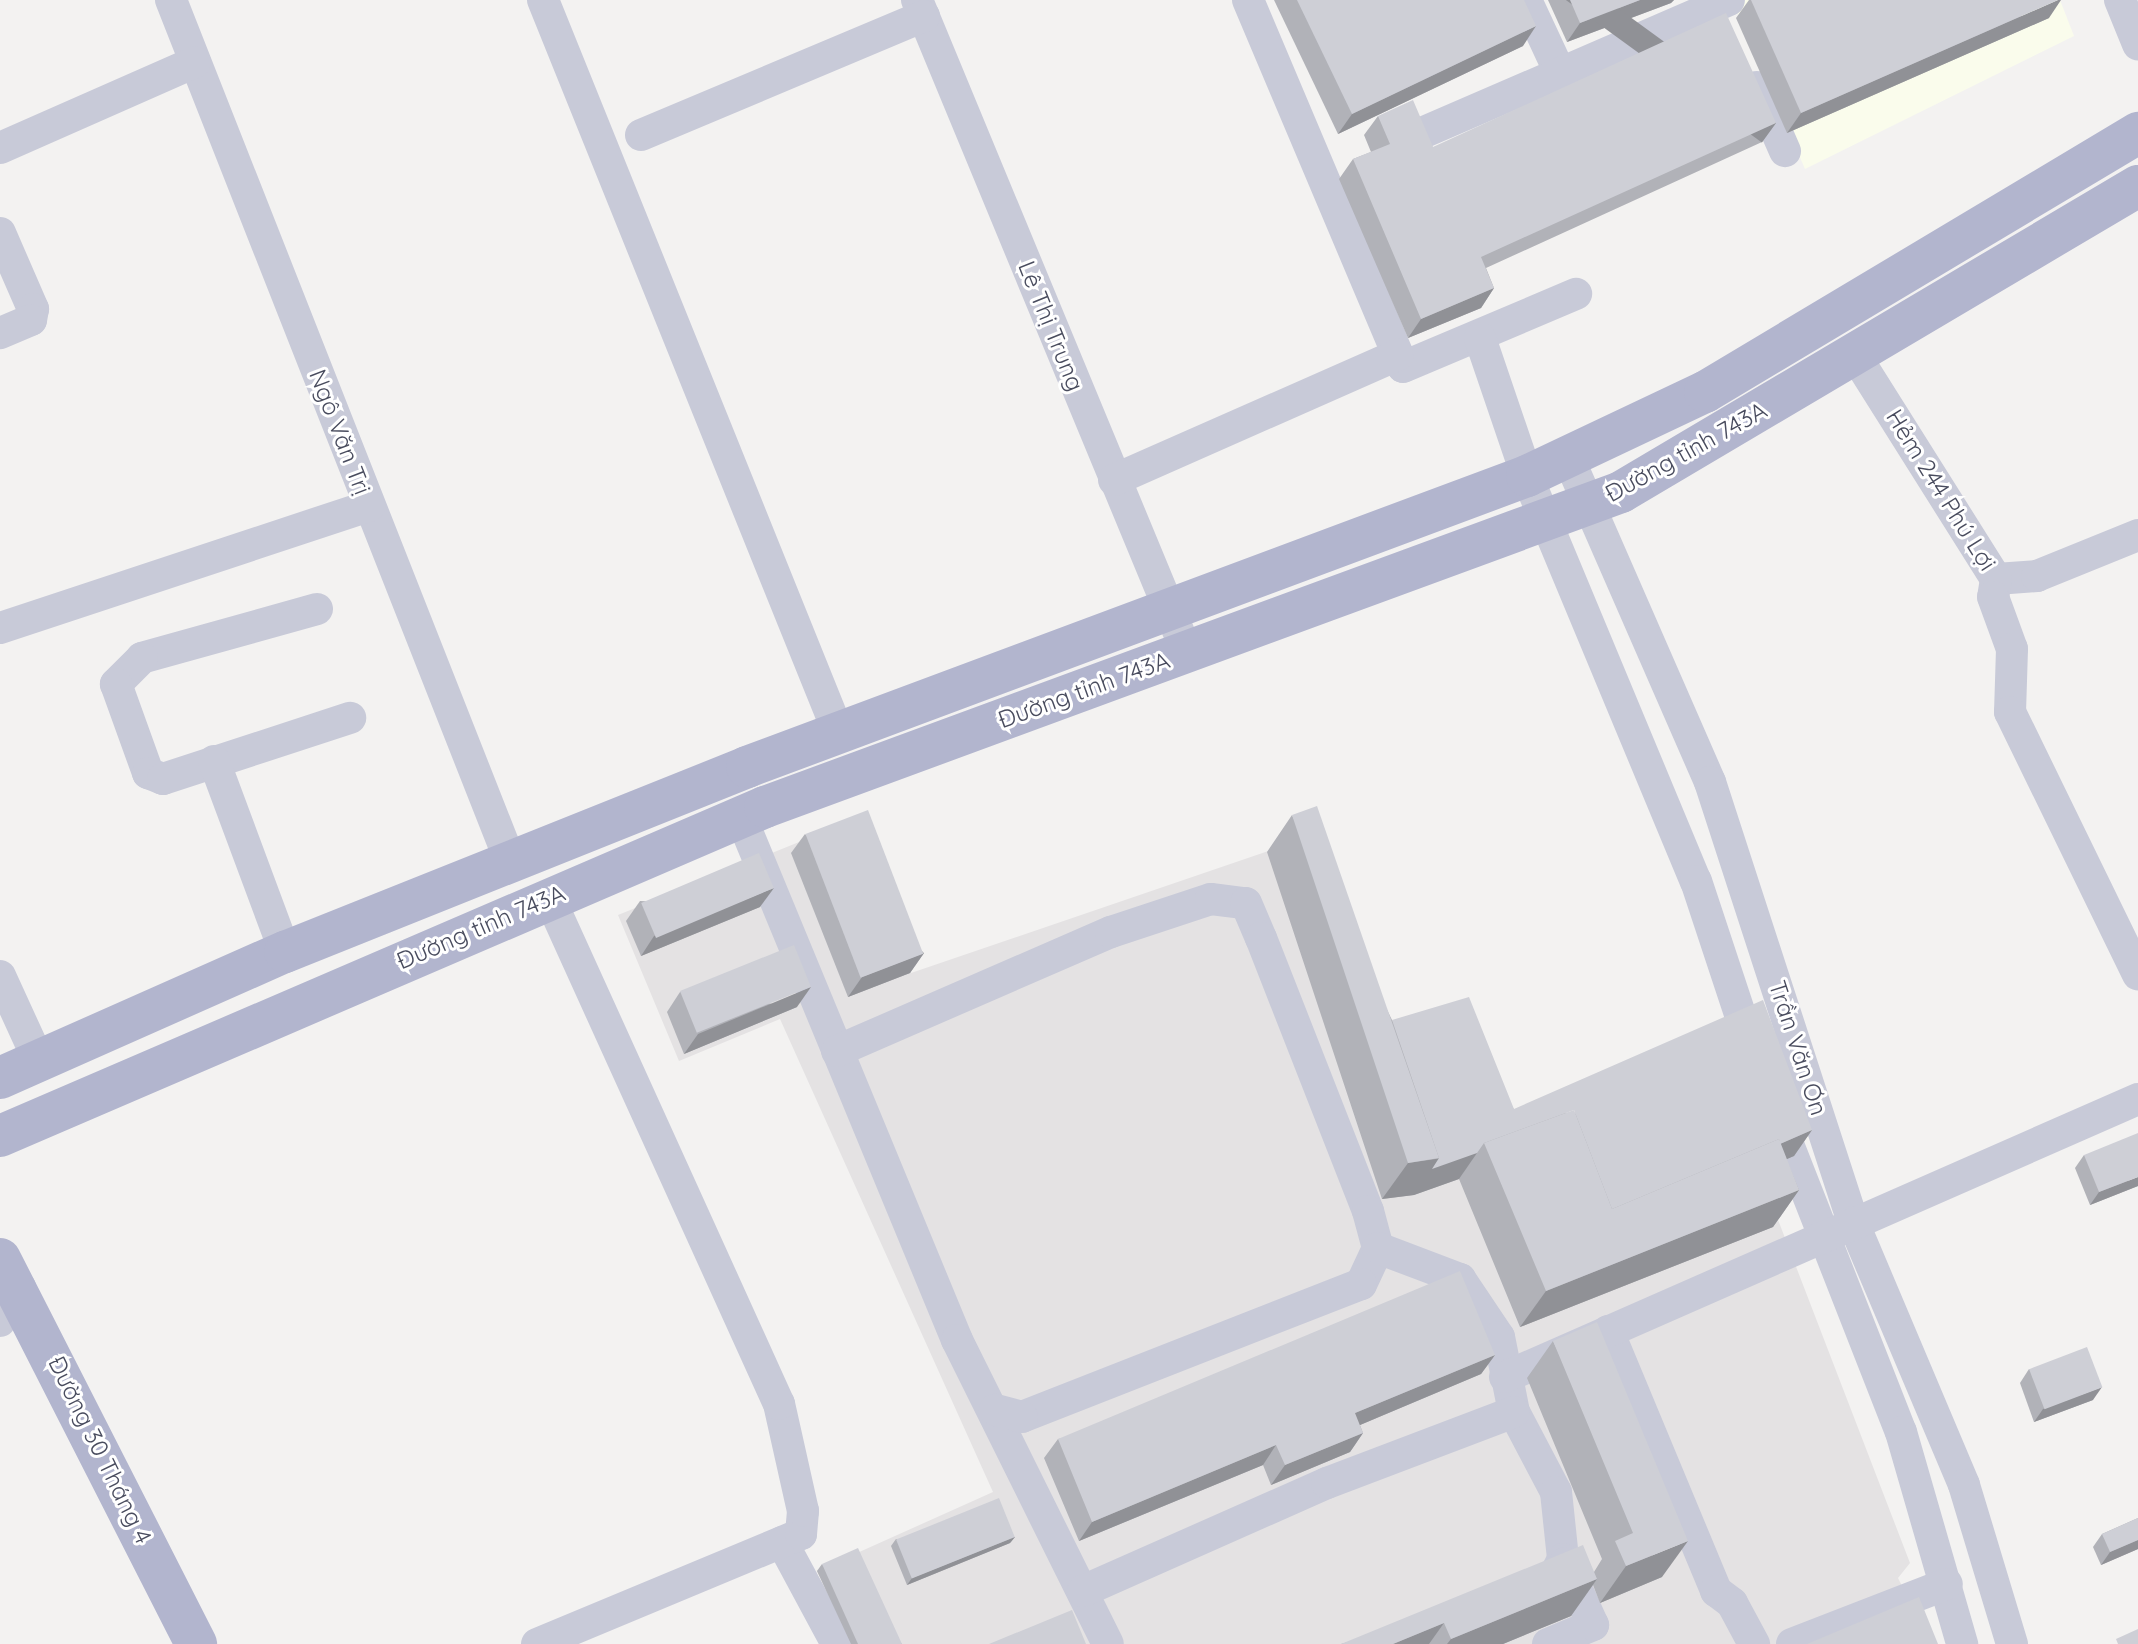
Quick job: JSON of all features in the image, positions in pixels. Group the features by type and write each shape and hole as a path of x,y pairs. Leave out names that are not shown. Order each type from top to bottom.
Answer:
{"main road":[{"name":"Đường tỉnh 743A","path":"0,1078 285,952 839,734 1169,615 1527,476 1705,392 2138,133"},
{"name":"Đường tỉnh 743A","path":"0,1136 549,897 741,817 1589,503 1724,435 2138,186"},
{"name":"Đường 30 Tháng 4","path":"7,1289 196,1644"}],"street":[{"name":"Ngô Văn Trị","path":"171,0 511,863"},
{"path":"543,0 839,734"},
{"path":"1248,0 1403,367 1480,338 1576,294"},
{"path":"1526,0 1560,73"},
{"path":"2120,0 2138,44"},
{"path":"641,135 920,8"},
{"name":"Lê Thị Trung","path":"920,8 1169,615 1187,652"},
{"path":"1415,136 1560,73 1729,18 1785,151"},
{"path":"0,148 195,62"},
{"path":"0,233 33,309 31,320 0,333"},
{"name":"Trần Văn Ơn","path":"1480,338 1527,476 1696,881 1729,1027 1763,1084 1819,1237 1901,1432 1962,1644"},
{"path":"1114,480 1398,355"},
{"name":"Hẻm 244 Phú Lợi","path":"1855,355 1996,579 2037,576 2138,535"},
{"name":"Trần Văn Ơn","path":"1568,457 1710,782 1853,1222 1964,1485 2012,1644"},
{"path":"0,628 369,506"},
{"path":"1996,579 1993,597 2012,649 2010,712 2138,974"},
{"path":"317,609 142,658 120,672 116,684 148,773 177,777 214,761 350,718"},
{"path":"214,761 285,952"},
{"path":"741,817 957,1340 995,1410 1108,1644"},
{"path":"537,1644 801,1534 803,1511 779,1404 549,897"},
{"path":"837,1051 1111,932 1211,899 1246,903 1378,1248 1361,1284 1022,1417 995,1410"},
{"path":"0,976 39,1061"},
{"path":"1505,1377 2138,1099"},
{"path":"1378,1248 1460,1279 1499,1337 1514,1412 1556,1492 1563,1559 1593,1625 1548,1644"},
{"path":"1608,1331 1716,1591 1732,1603 1754,1644"},
{"path":"1083,1591 1327,1483 1514,1412"},
{"path":"782,1542 837,1644"},
{"path":"1513,1594 1554,1577 1563,1559"},
{"path":"1792,1644 1947,1584"}],"shaded area":[{"path":"1732,0 2060,0 2074,36 1805,169"},
{"path":"851,821 911,973 1292,843 1414,1195 1548,1147 1760,1173 1910,1563 1898,1578 1931,1644 851,1644 817,1571 993,1492 780,1019 679,1061 618,915"}],"building":[{"path":"1297,0 1524,0 1536,26 1352,114"},
{"path":"1570,0 1640,0 1580,23"},
{"path":"1751,0 2058,0 1801,113"},
{"path":"1726,13 1776,123 1481,257 1494,288 1421,319 1353,159 1390,144 1378,116 1413,100 1433,147"},
{"path":"1317,806 1439,1158 1408,1163 1292,815"},
{"path":"868,810 923,954 861,978 805,834"},
{"path":"759,853 774,888 656,938 641,903"},
{"path":"794,945 811,987 697,1033 680,991"},
{"path":"1469,997 1514,1109 1763,1000 1812,1130 1780,1144 1779,1139 1612,1209 1574,1110 1484,1143 1477,1153 1432,1169 1439,1158 1392,1020"},
{"path":"1574,1110 1612,1209 1779,1139 1799,1190 1546,1291 1484,1143"},
{"path":"2138,1133 2138,1177 2099,1192 2084,1155"},
{"path":"1460,1271 1495,1355 1355,1413 1363,1433 1285,1465 1276,1445 1092,1522 1058,1439"},
{"path":"1597,1322 1688,1541 1626,1566 1615,1541 1633,1533 1553,1341"},
{"path":"2087,1347 2102,1387 2045,1409 2029,1369"},
{"path":"999,1498 1015,1537 912,1579 896,1540"},
{"path":"2138,1518 2138,1540 2110,1552 2102,1534"},
{"path":"1583,1545 1597,1579 1451,1639 1444,1623 1393,1644 1341,1644"},
{"path":"858,1548 902,1644 858,1644 822,1564"},
{"path":"1919,1597 1938,1644 1807,1644"},
{"path":"1072,1610 1086,1644 989,1644"},
{"path":"2138,1629 2138,1644 2118,1644 2116,1639"}]}
